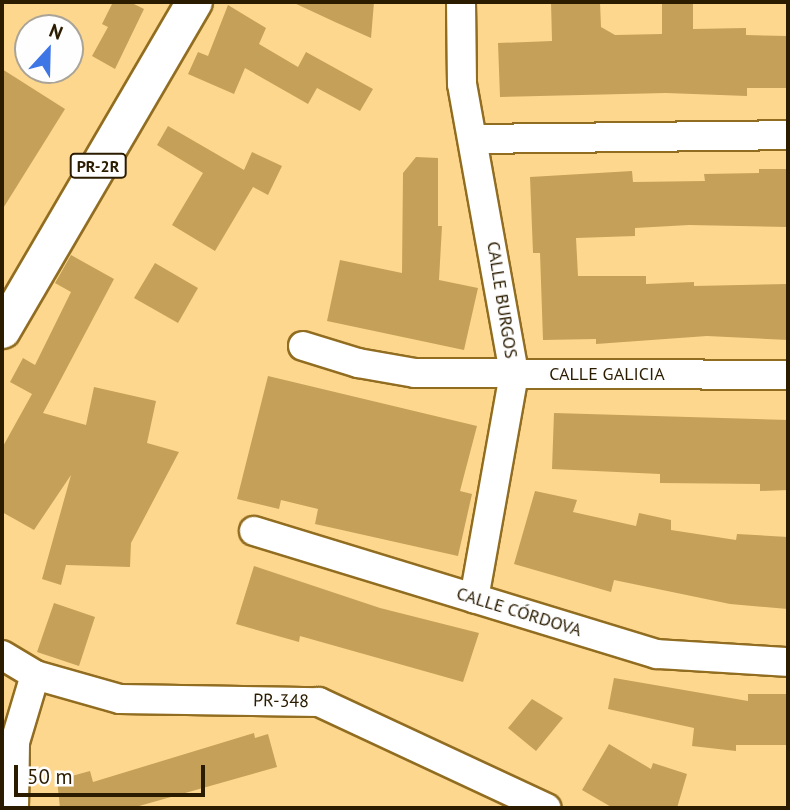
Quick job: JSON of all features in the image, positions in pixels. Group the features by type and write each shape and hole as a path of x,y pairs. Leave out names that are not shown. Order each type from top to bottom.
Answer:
{"main road":[{"name":"PR-2R","path":"2,330 194,2"}],"street":[{"name":"CALLE BURGOS","path":"461,2 462,84 514,374 474,598"},
{"path":"473,139 788,135"},
{"name":"CALLE GALICIA","path":"303,346 358,363 415,373 788,375"},
{"name":"CALLE CÓRDOVA","path":"254,531 657,654 788,662"},
{"name":"PR-348","path":"2,655 35,675 120,699 319,702 546,808"},
{"path":"14,808 15,742 35,675"}],"building":[{"path":"113,2 130,2 144,9 115,69 92,56 108,27 102,24"},
{"path":"292,2 374,2 371,38 335,22"},
{"path":"551,2 600,2 601,27 615,35 662,34 662,2 693,2 693,29 746,28 746,35 788,36 788,88 747,88 747,96 666,93 500,97 498,43 552,41"},
{"path":"228,5 266,28 259,44 298,67 306,52 373,89 360,111 317,88 308,104 245,68 234,94 188,74 198,52 208,56"},
{"path":"2,69 14,77 14,84 26,84 65,109 2,210"},
{"path":"168,126 244,170 252,152 282,166 268,195 253,187 215,251 172,225 203,173 157,145"},
{"path":"416,157 438,158 438,226 442,226 439,280 478,288 464,350 327,321 340,260 402,273 403,173"},
{"path":"759,169 788,169 788,227 689,225 635,228 635,236 576,238 578,276 646,276 646,284 694,282 694,286 788,284 788,340 707,336 596,344 596,339 543,340 540,253 533,253 530,177 632,171 633,182 705,181 704,174 759,173"},
{"path":"71,255 114,279 43,413 86,425 94,387 156,401 147,443 179,452 131,543 130,567 66,565 61,585 42,579 71,475 34,530 2,512 2,448 32,394 10,382 23,358 35,365 71,292 55,283"},
{"path":"155,263 198,288 178,323 134,298"},
{"path":"268,376 477,426 460,491 472,494 458,556 315,524 318,509 281,500 279,509 237,499"},
{"path":"554,413 788,420 788,490 760,491 760,484 660,483 660,474 552,469"},
{"path":"535,491 577,500 573,512 636,526 639,513 671,520 671,530 736,540 737,534 788,537 788,609 730,604 614,580 611,592 514,564"},
{"path":"254,566 380,608 479,633 463,682 300,636 299,642 236,624"},
{"path":"54,603 95,617 79,666 37,652"},
{"path":"614,678 748,701 748,694 788,694 788,745 736,745 736,751 692,746 694,728 608,709"},
{"path":"532,699 563,718 536,751 508,728"},
{"path":"254,733 255,738 268,734 277,767 132,808 60,808 57,780 90,771 93,782"},
{"path":"609,744 651,769 653,763 687,774 677,808 613,808 582,790"}]}
